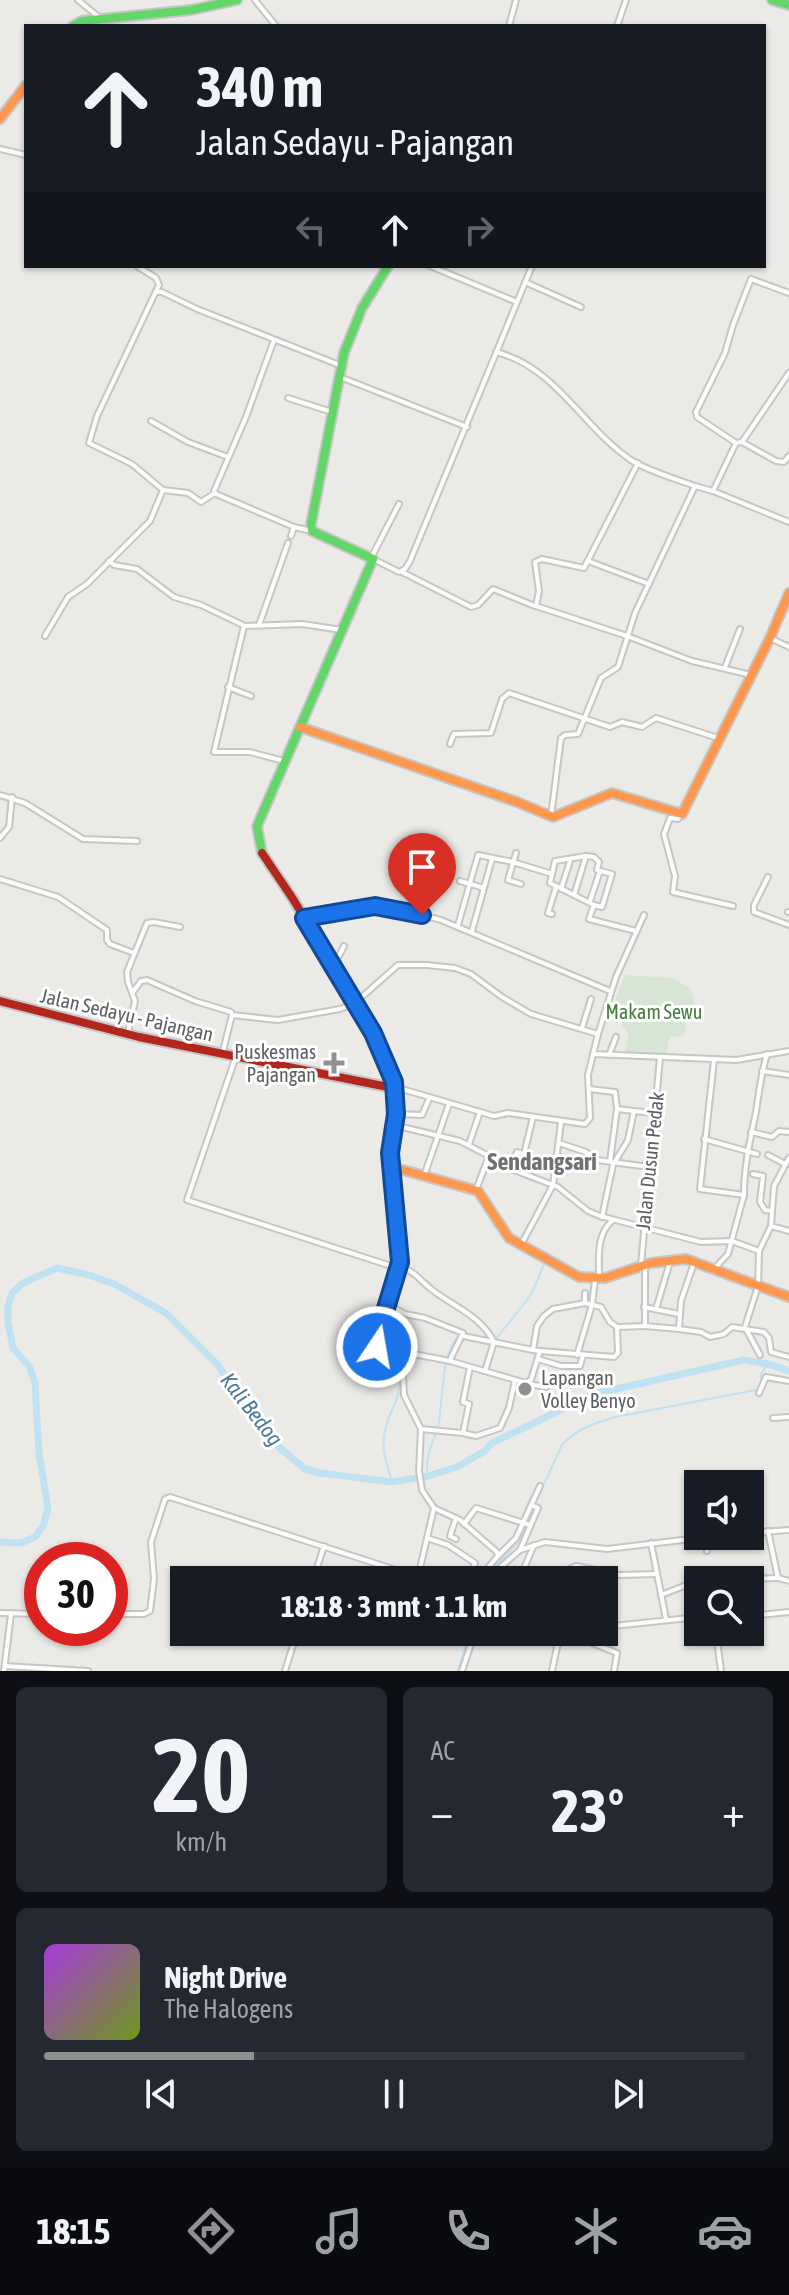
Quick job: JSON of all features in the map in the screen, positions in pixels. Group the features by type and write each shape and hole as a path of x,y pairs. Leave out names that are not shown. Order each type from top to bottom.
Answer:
{"street":[{"path":"78,0 86,2 101,20"},
{"path":"255,0 274,24"},
{"path":"510,24 516,0"},
{"path":"618,24 626,0"},
{"path":"772,0 789,5"},
{"path":"77,24 191,10 232,1"},
{"path":"0,119 24,88"},
{"path":"0,149 24,155"},
{"path":"140,268 158,280 159,285 103,402 89,441 93,446 137,467 163,490 188,493 201,502 215,493"},
{"path":"312,531 311,518 342,366 357,319 387,268"},
{"path":"435,268 517,302"},
{"path":"402,572 417,547 531,268"},
{"path":"789,293 751,279 725,353 696,412 697,417 781,463 789,456"},
{"path":"525,282 581,307"},
{"path":"156,292 342,366"},
{"path":"215,493 214,487 274,340"},
{"path":"496,352 531,366 638,463 789,522"},
{"path":"713,491 739,442 789,373"},
{"path":"340,377 467,427"},
{"path":"288,398 334,413"},
{"path":"151,421 188,442 228,457"},
{"path":"536,606 539,591 534,568 537,559 582,570 638,463"},
{"path":"551,816 560,741 565,735 578,734 601,678 618,667 627,636 695,486"},
{"path":"45,636 68,597 87,584 150,521 163,490"},
{"path":"215,493 357,550 471,607 476,607 493,589 692,661 751,675"},
{"path":"399,504 284,761 257,826 256,838 259,849 373,1033 395,1089 391,1161 399,1266 376,1343 382,1350 448,1361 546,1387"},
{"path":"291,536 294,527"},
{"path":"259,625 288,543"},
{"path":"109,561 114,565 137,569 174,597 201,605 245,626 302,624 345,630"},
{"path":"588,561 650,584"},
{"path":"733,906 673,892 675,876 664,830 670,818 678,819 682,814 770,638 789,593"},
{"path":"245,626 214,752 250,752 284,761"},
{"path":"725,667 740,629"},
{"path":"770,638 789,647"},
{"path":"228,687 251,696"},
{"path":"450,744 454,734 491,733 502,699 509,693 610,727 622,722 642,727 656,718 720,739"},
{"path":"300,727 551,816 557,817 612,793 682,814"},
{"path":"0,795 12,797 83,839 137,841"},
{"path":"0,838 9,827 12,797"},
{"path":"516,853 508,880 521,884"},
{"path":"480,934 456,923 478,855 552,874"},
{"path":"574,895 586,856"},
{"path":"586,856 594,857 599,862 597,870 612,874 602,907 550,883 557,859 586,856"},
{"path":"472,931 492,859"},
{"path":"552,914 548,913 570,860"},
{"path":"600,871 589,919 636,931"},
{"path":"768,877 754,905 754,912 789,925"},
{"path":"0,879 64,899 107,930 110,944 134,953"},
{"path":"460,881 484,888"},
{"path":"304,918 375,906 403,910 441,920 610,991"},
{"path":"395,1089 494,1116 508,1113 588,1124 589,1064 610,991 644,915"},
{"path":"128,1034 135,1003 127,978 134,953 149,922 180,927"},
{"path":"331,962 339,956 344,946"},
{"path":"133,992 141,981 147,980 232,1015 278,1020 340,1009 355,1003 398,965 444,966 471,974 531,1014 598,1034"},
{"path":"582,1028 591,999"},
{"name":"Jalan Sedayu - Pajangan","path":"0,1001 128,1034 395,1089"},
{"path":"222,1053 232,1015"},
{"path":"609,1055 616,1037"},
{"path":"593,1054 743,1060 789,1051"},
{"path":"715,1268 725,1260 744,1195 746,1151 767,1054"},
{"path":"236,1056 187,1200 388,1265"},
{"name":"Jalan Dusun Pedak","path":"645,1326 643,1228 660,1057"},
{"path":"714,1060 700,1189 744,1195"},
{"path":"762,1071 789,1075"},
{"path":"588,1089 616,1092 612,1161 602,1217"},
{"path":"396,1114 421,1116 429,1099"},
{"path":"424,1176 449,1104"},
{"path":"617,1109 654,1113"},
{"path":"612,1161 628,1140 634,1111"},
{"path":"468,1145 480,1112"},
{"path":"524,1154 533,1116"},
{"path":"521,1246 553,1185 561,1122"},
{"path":"394,1125 468,1145 496,1163 553,1185 588,1211 602,1217 701,1242 732,1241 759,1251"},
{"path":"751,1132 772,1137 779,1131 789,1132"},
{"path":"704,1139 757,1154"},
{"path":"559,1143 586,1152 594,1159 649,1167"},
{"path":"511,1168 517,1152 555,1165"},
{"path":"768,1155 785,1164"},
{"path":"476,1190 489,1156"},
{"path":"760,1355 745,1327 758,1286 759,1251 771,1226 774,1186 789,1158"},
{"path":"391,1161 399,1169 476,1190 506,1235 579,1277 597,1279 643,1265 695,1261 789,1297"},
{"path":"744,1172 763,1176 760,1202 763,1208 772,1211"},
{"path":"538,1359 580,1366 602,1236 613,1220"},
{"path":"771,1226 789,1231"},
{"path":"656,1309 670,1261"},
{"path":"679,1329 679,1314 695,1261"},
{"path":"399,1266 414,1272 430,1288 486,1328 494,1342 485,1371"},
{"path":"585,1293 585,1303"},
{"path":"533,1350 537,1326 544,1316 553,1309 585,1303 601,1307 617,1327 679,1329 701,1332 710,1337 724,1334 730,1327 764,1332 769,1338 771,1352 789,1357"},
{"path":"387,1304 405,1314 425,1318 463,1335 540,1351 616,1356 617,1327"},
{"path":"644,1307 679,1314"},
{"path":"448,1361 463,1335"},
{"path":"526,1383 531,1380 540,1351"},
{"path":"402,1353 404,1395 421,1429 419,1471 422,1490 434,1508 456,1518 498,1556"},
{"path":"463,1433 469,1404 463,1402 470,1367"},
{"path":"759,1393 766,1377 789,1381"},
{"path":"421,1429 476,1436 500,1428 509,1408 515,1380"},
{"path":"773,1418 789,1417"},
{"path":"501,1566 526,1524 540,1486"},
{"path":"128,1614 150,1611 154,1579 151,1542 167,1498 385,1566"},
{"path":"421,1566 434,1508"},
{"path":"464,1524 476,1508 526,1524"},
{"path":"456,1518 450,1536 456,1539"},
{"path":"520,1550 526,1524"},
{"path":"764,1531 789,1530"},
{"path":"768,1531 778,1578"},
{"path":"427,1538 448,1545 475,1563 474,1566"},
{"path":"489,1566 498,1556 551,1542 607,1549 684,1539"},
{"path":"650,1543 666,1619"},
{"path":"525,1566 534,1545"},
{"path":"318,1566 324,1546"},
{"path":"618,1573 656,1574"},
{"path":"764,1580 778,1578 789,1581"},
{"path":"661,1595 684,1588"},
{"path":"764,1615 789,1612"},
{"path":"0,1613 24,1614"},
{"path":"11,1614 5,1668 88,1671"},
{"path":"618,1625 684,1618"},
{"path":"285,1671 293,1646"},
{"path":"462,1671 470,1646"},
{"path":"552,1671 558,1646"},
{"path":"600,1646 617,1653 614,1671"},
{"path":"718,1646 721,1671"}],"green space":[{"name":"Makam Sewu","path":"625,975 673,978 691,989 695,1004 686,1016 683,1036 671,1037 668,1042 667,1056 625,1052 629,1034 622,1020 613,1017 611,1011"}],"waterway":[{"path":"387,1145 398,1262 374,1342 379,1351 398,1356 399,1390 386,1426 384,1444 392,1482"},
{"path":"495,1340 531,1295 545,1262"},
{"name":"Kali Bedog","path":"0,1542 21,1543 35,1537 43,1526 48,1508 39,1453 35,1383 29,1366 13,1348 8,1306 12,1293 23,1283 57,1268 114,1284 166,1313 217,1364 261,1428 280,1448 305,1469 320,1473 392,1482 428,1476 457,1467 485,1451 492,1443 594,1394 744,1360 789,1371"},
{"path":"428,1476 427,1462 439,1422 447,1361 455,1340 462,1334"},
{"path":"496,1566 516,1545 562,1445 573,1435 615,1417 756,1390 761,1385 761,1374 768,1364"},
{"path":"458,1671 466,1646"}],"traffic: fast":[{"path":"77,24 191,10 237,0"},
{"path":"772,0 789,5"},
{"path":"262,853 257,826 373,559 312,531 311,524 344,353 362,308 387,268"}],"traffic: slow":[{"path":"0,119 24,88"},
{"path":"300,727 553,817 612,793 682,814 770,638 789,593"},
{"path":"391,1160 396,1168 478,1191 509,1238 579,1277 605,1278 651,1263 686,1259 789,1297"}],"traffic: jam":[{"path":"262,853 368,1024 386,1060 395,1091"},
{"path":"0,1001 139,1037 388,1087 396,1095 391,1160"}],"place":[{"name":"Puskesmas Pajangan","path":"334,1063"},
{"name":"Lapangan Volley Benyo","path":"525,1389"}],"district":[{"name":"Sendangsari","path":"542,1162"}],"route":[{"path":"377,1347 400,1262 390,1153 396,1114 394,1082 373,1033 304,918 375,906 422,915"}]}
